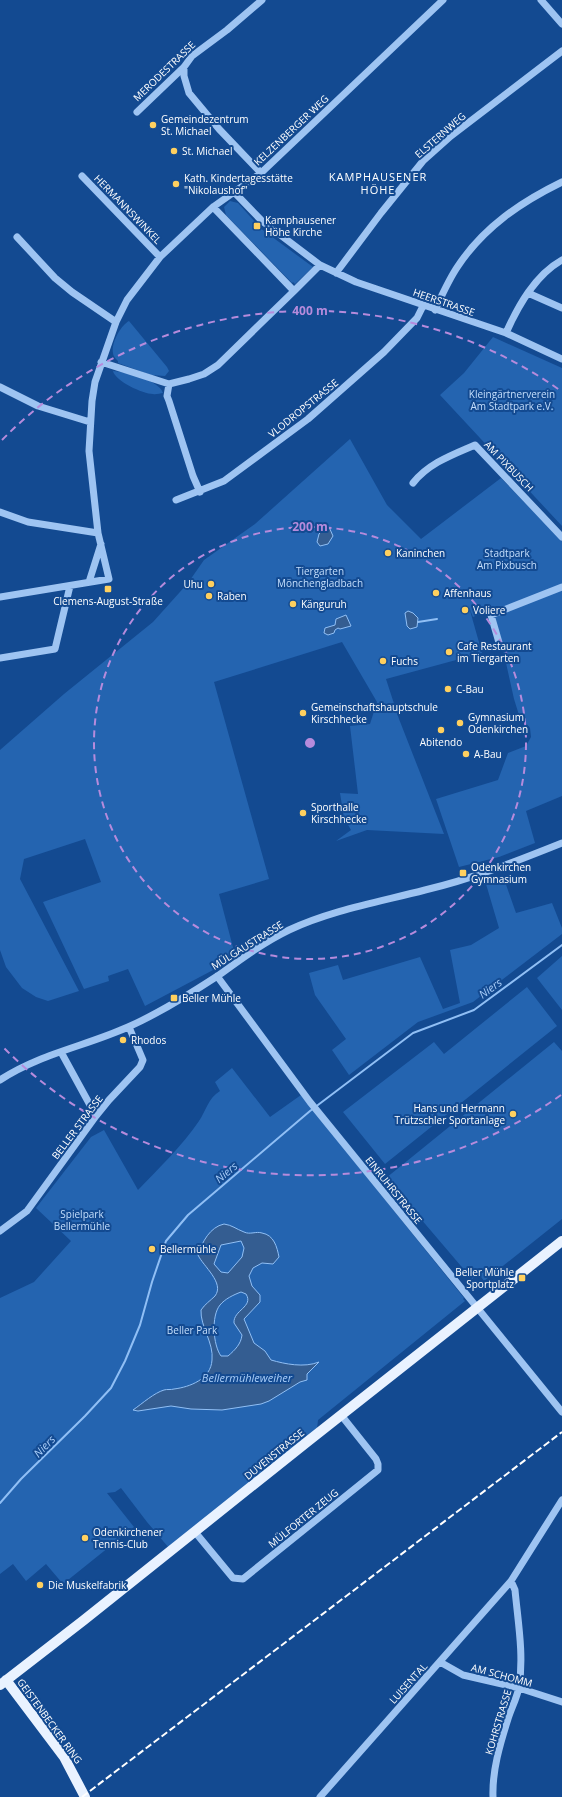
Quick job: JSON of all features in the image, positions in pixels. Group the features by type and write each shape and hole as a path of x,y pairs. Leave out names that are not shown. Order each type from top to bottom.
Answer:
{"main road":[{"name":"DUVENSTRASSE","path":"3,1682 75,1628 341,1415 562,1241"},
{"name":"GEISTENBECKER RING","path":"3,1682 64,1757 85,1797"}],"street":[{"name":"MERODESTRASSE","path":"136,112 184,67 192,56 243,17 262,0"},
{"name":"KELZENBERGER WEG","path":"89,582 109,579 98,533 89,451 93,395 101,362 116,322 127,300 160,257 213,207 261,173 443,0"},
{"path":"541,0 562,24"},
{"name":"ELSTERNWEG","path":"336,273 381,213 423,161 451,136 562,51"},
{"path":"184,67 184,76 189,93 219,129 261,173"},
{"name":"HERMANNSWINKEL","path":"82,176 160,257"},
{"path":"435,310 458,265 488,231 504,216 522,204 562,182"},
{"name":"HEERSTRASSE","path":"235,192 262,221 320,265 356,282 506,333 562,359"},
{"path":"213,207 294,291"},
{"path":"17,237 56,278 72,292 116,322"},
{"path":"506,333 528,293 538,280 562,260"},
{"path":"101,362 169,384 204,374 218,364 320,265"},
{"path":"528,293 562,308"},
{"name":"VLODROPSTRASSE","path":"176,500 200,492 238,471 334,398 389,347 417,318 423,306"},
{"path":"169,384 167,396 193,476 200,492"},
{"path":"0,388 38,406 90,422"},
{"name":"AM PIXBUSCH","path":"413,483 422,472 475,445 562,536"},
{"path":"0,512 28,522 98,533"},
{"path":"0,597 89,582 101,544"},
{"path":"0,658 55,649 70,586"},
{"path":"500,646 491,615 562,587"},
{"name":"MÜLGAUSTRASSE","path":"0,1080 34,1061 129,1027 177,1001 262,945 302,924 370,903 467,879 562,844"},
{"name":"EINRUHRSTRASSE","path":"217,976 320,1115 562,1412"},
{"name":"BELLER STRASSE","path":"0,1231 27,1211 96,1116 140,1067 143,1060 129,1027"},
{"path":"61,1052 96,1116"},
{"name":"MÜLFORTER ZEUG","path":"194,1532 233,1578 243,1579 378,1470 376,1459 341,1415"},
{"path":"511,1581 562,1500"},
{"name":"LUISENTAL","path":"320,1797 511,1581"},
{"name":"KOHRSTRASSE","path":"493,1797 492,1782 495,1767 508,1719 519,1688 521,1653 515,1590 511,1581"},
{"name":"AM SCHOMM","path":"440,1662 463,1675 519,1688 562,1702"}],"green space":[{"path":"230,201 238,203 256,223 254,225 258,229 260,228 313,267 295,284 293,282 292,283 226,215 224,207"},
{"path":"129,321 167,367 169,371 165,376 151,375 118,363 113,354 115,340 120,330"},
{"name":"Kleingärtnerverein Am Stadtpark e.V.","path":"493,337 562,368 562,526 440,395 464,373"},
{"path":"113,371 126,373 149,381 160,388 163,393 154,394 136,389 124,383 115,375"},
{"path":"350,439 387,505 421,539 501,478 562,541 562,796 526,811 535,843 499,857 459,867 436,799 498,780 508,753 526,746 531,737 530,728 519,715 500,636 487,611 473,617 469,607 482,653 386,679 399,719 444,834 367,830 336,841 351,830 344,818 340,793 358,794 350,726 370,724 377,702 342,642 214,682 269,879 219,894 235,955 215,969 145,1006 128,969 108,976 109,981 84,989 43,902 101,882 85,839 24,859 20,879 79,991 48,1001 36,997 22,988 6,967 0,950 0,750 64,694 153,622 188,583 204,560 255,524"},
{"path":"503,876 516,913 552,903 562,928 562,934 473,1002 418,1022 349,1075 332,1050 346,1039 315,995 309,973 338,965 343,980 420,957 443,1009 460,1003 450,950 471,945 499,928 486,884"},
{"path":"562,956 562,1010 537,978"},
{"path":"527,987 557,1026 385,1164 343,1112 434,1042 444,1054"},
{"name":"Hans und Hermann Trützschler Sportanlage","path":"554,1042 562,1051 562,1219 484,1281 479,1274 472,1279 386,1178"},
{"name":"Beller Park","path":"232,1068 270,1117 301,1095 465,1301 318,1420 317,1429 169,1548 121,1488 115,1492 107,1493 134,1527 63,1584 46,1564 26,1581 13,1564 0,1574 0,1298 34,1282 71,1241 36,1208 91,1137 104,1130 138,1190 170,1157 192,1130 210,1101 220,1091 215,1082"}],"water":[{"path":"327,526 329,527 333,536 328,544 320,546 317,542 319,534"},
{"path":"408,611 413,613 418,618 417,627 410,629 407,626 405,613"},
{"path":"346,615 351,626 340,629 338,628 334,633 328,635 324,633 325,628 335,625 336,619"},
{"name":"Bellermühleweiher","path":"224,1224 246,1233 266,1234 272,1239 277,1249 279,1257 273,1264 262,1263 253,1268 249,1276 252,1286 260,1295 260,1302 244,1319 254,1343 265,1351 271,1360 301,1365 319,1362 307,1374 307,1380 300,1382 269,1401 261,1404 222,1410 191,1409 171,1406 138,1411 133,1410 160,1391 187,1386 199,1381 211,1367 211,1347 201,1316 201,1310 215,1296 217,1286 212,1275 198,1255 207,1236 219,1226","holes":["241,1241 244,1248 242,1257 228,1273 221,1272 214,1264 221,1245","241,1292 246,1294 248,1298 247,1302 237,1315 234,1323 242,1335 237,1347 228,1356 221,1356 216,1345 214,1330 215,1316 217,1310 224,1301"]}],"waterway":[{"path":"418,622 437,619"},
{"name":"Niers","path":"0,1503 21,1479 85,1416 111,1388 125,1361 140,1325 152,1282 166,1241 188,1215 310,1111 413,1033 474,1010 562,945"}],"railway":[{"path":"82,1797 562,1432"}],"place":[{"name":"Gemeindezentrum St. Michael","path":"153,125"},
{"name":"St. Michael","path":"174,151"},
{"name":"Kath. Kindertagesstätte \"Nikolaushof\"","path":"176,184"},
{"name":"Kamphausener Höhe Kirche","path":"257,226"},
{"name":"Kaninchen","path":"388,553"},
{"name":"Uhu","path":"211,584"},
{"name":"Clemens-August-Straße","path":"108,589"},
{"name":"Affenhaus","path":"436,593"},
{"name":"Raben","path":"209,596"},
{"name":"Känguruh","path":"293,604"},
{"name":"Voliere","path":"465,610"},
{"name":"Cafe Restaurant im Tiergarten","path":"449,652"},
{"name":"Fuchs","path":"383,661"},
{"name":"C-Bau","path":"448,689"},
{"name":"Gemeinschaftshauptschule Kirschhecke","path":"303,713"},
{"name":"Gymnasium Odenkirchen","path":"460,723"},
{"name":"Abitendo","path":"441,730"},
{"name":"A-Bau","path":"466,754"},
{"name":"Sporthalle Kirschhecke","path":"303,813"},
{"name":"Odenkirchen Gymnasium","path":"463,873"},
{"name":"Beller Mühle","path":"174,998"},
{"name":"Rhodos","path":"123,1040"},
{"name":"Hans und Hermann Trützschler Sportanlage","path":"513,1114"},
{"name":"Bellermühle","path":"152,1249"},
{"name":"Beller Mühle Sportplatz","path":"522,1278"},
{"name":"Odenkirchener Tennis-Club","path":"85,1538"},
{"name":"Die Muskelfabrik","path":"40,1585"}],"district":[{"name":"KAMPHAUSENER HÖHE","path":"378,182"}],"park label":[{"name":"Stadtpark Am Pixbusch","path":"507,558"},
{"name":"Tiergarten Mönchengladbach","path":"320,576"},
{"name":"Spielpark Bellermühle","path":"82,1220"}]}
